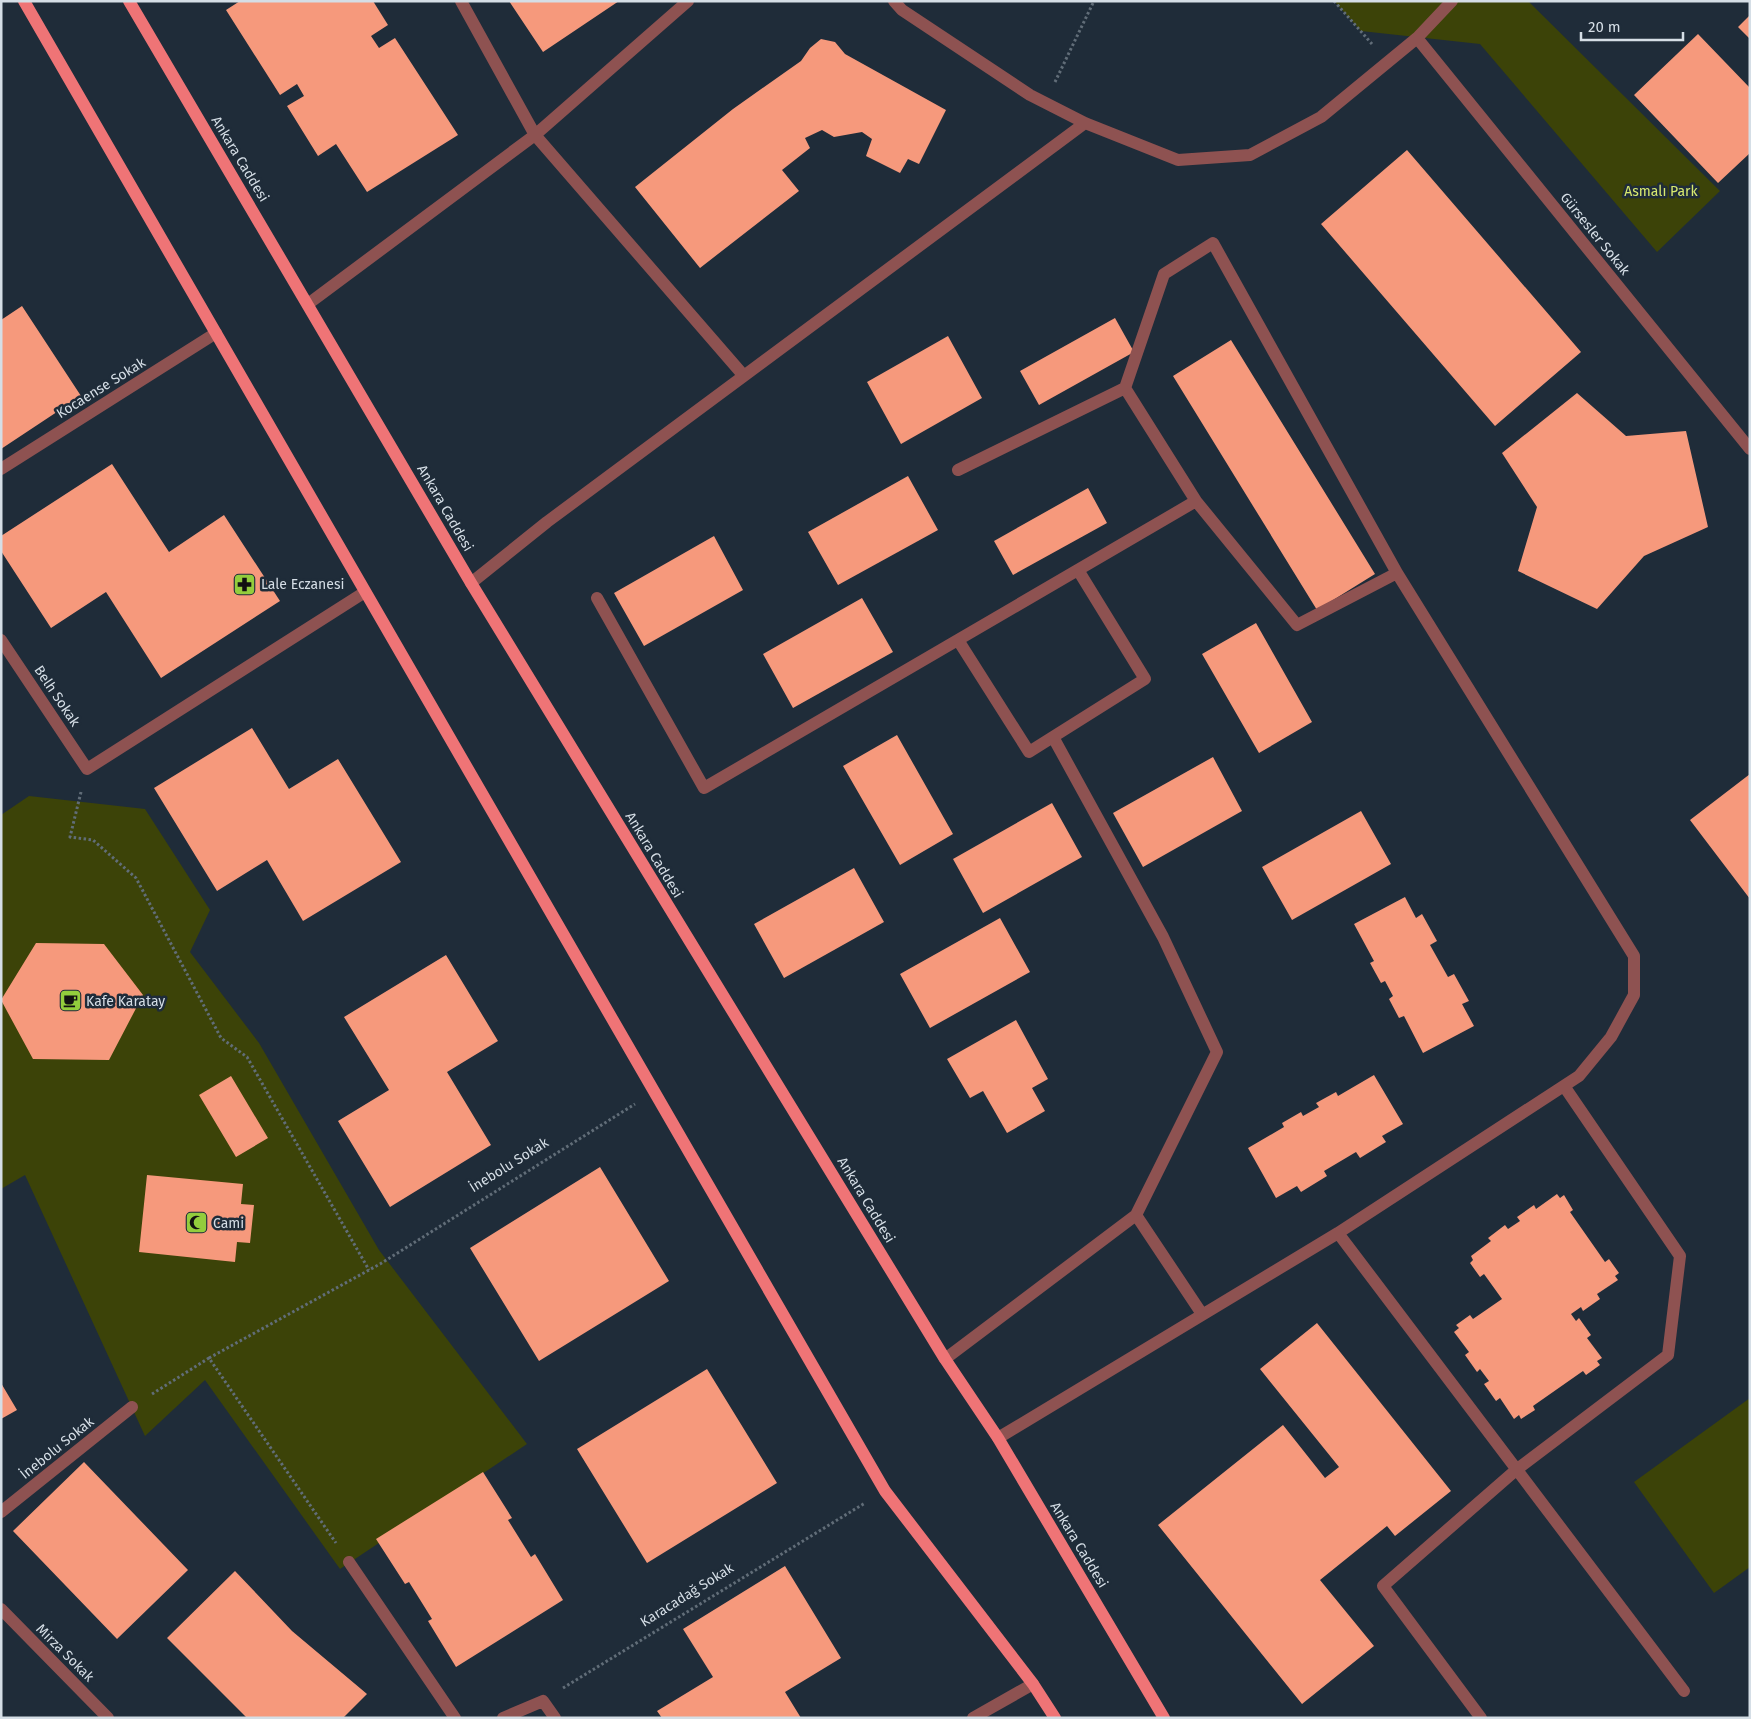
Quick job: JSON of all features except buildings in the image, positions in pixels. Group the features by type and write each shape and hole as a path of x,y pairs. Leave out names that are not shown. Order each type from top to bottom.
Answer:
{"main road":[{"path":"24,1 885,1491 1033,1684 1054,1718"},
{"name":"Ankara Caddesi","path":"129,1 471,583 944,1358 998,1438 1164,1718"}],"street":[{"path":"461,1 535,135 744,376"},
{"path":"308,304 535,135 688,1"},
{"path":"894,1 902,10 1030,95 1085,123 1178,160 1250,155 1321,117 1416,38 1452,1"},
{"name":"Gürsesler Sokak","path":"1416,38 1750,449"},
{"path":"471,583 547,522 1085,123"},
{"path":"958,470 1125,388 1164,274 1213,243 1397,574 1634,956 1634,995 1611,1037 1579,1076 1338,1232 998,1438"},
{"name":"Kocaense Sokak","path":"1,469 216,333"},
{"path":"1125,388 1196,501 1297,625 1397,574"},
{"path":"597,598 704,788 1196,501"},
{"path":"958,640 1029,752 1145,680 1078,570"},
{"path":"87,769 365,592"},
{"name":"Belh Sokak","path":"1,640 87,769"},
{"path":"944,1358 1136,1215 1217,1052 1162,937 1054,737"},
{"path":"1481,1718 1383,1586 1516,1470 1668,1355 1680,1256 1564,1086"},
{"path":"1136,1215 1202,1314"},
{"path":"1338,1232 1684,1691"},
{"name":"İnebolu Sokak","path":"1,1512 132,1407"},
{"path":"349,1562 455,1718"},
{"name":"Mirza Sokak","path":"1,1609 108,1718"},
{"path":"973,1718 1033,1684"},
{"path":"503,1718 543,1701 555,1718"}],"path":[{"path":"1045,102 1094,1"},
{"path":"1334,1 1387,62"},
{"path":"87,769 70,837 93,840 136,878 221,1038 247,1057 369,1270"},
{"name":"İnebolu Sokak","path":"132,1407 209,1358 380,1264 654,1091"},
{"path":"209,1358 349,1562"},
{"name":"Karacadağ Sokak","path":"543,1701 885,1491"}],"green space":[{"name":"Asmalı Park","path":"1334,1 1528,1 1720,191 1657,252 1480,44 1361,31"},
{"path":"29,796 145,809 210,910 190,952 259,1043 379,1250 527,1444 340,1569 205,1380 145,1436 25,1175 1,1189 1,815"},
{"path":"1750,1398 1750,1567 1714,1593 1634,1482"}],"place":[{"name":"Lale Eczanesi","path":"245,584"},
{"name":"Kafe Karatay","path":"70,1001"},
{"name":"Cami","path":"197,1223"}]}
